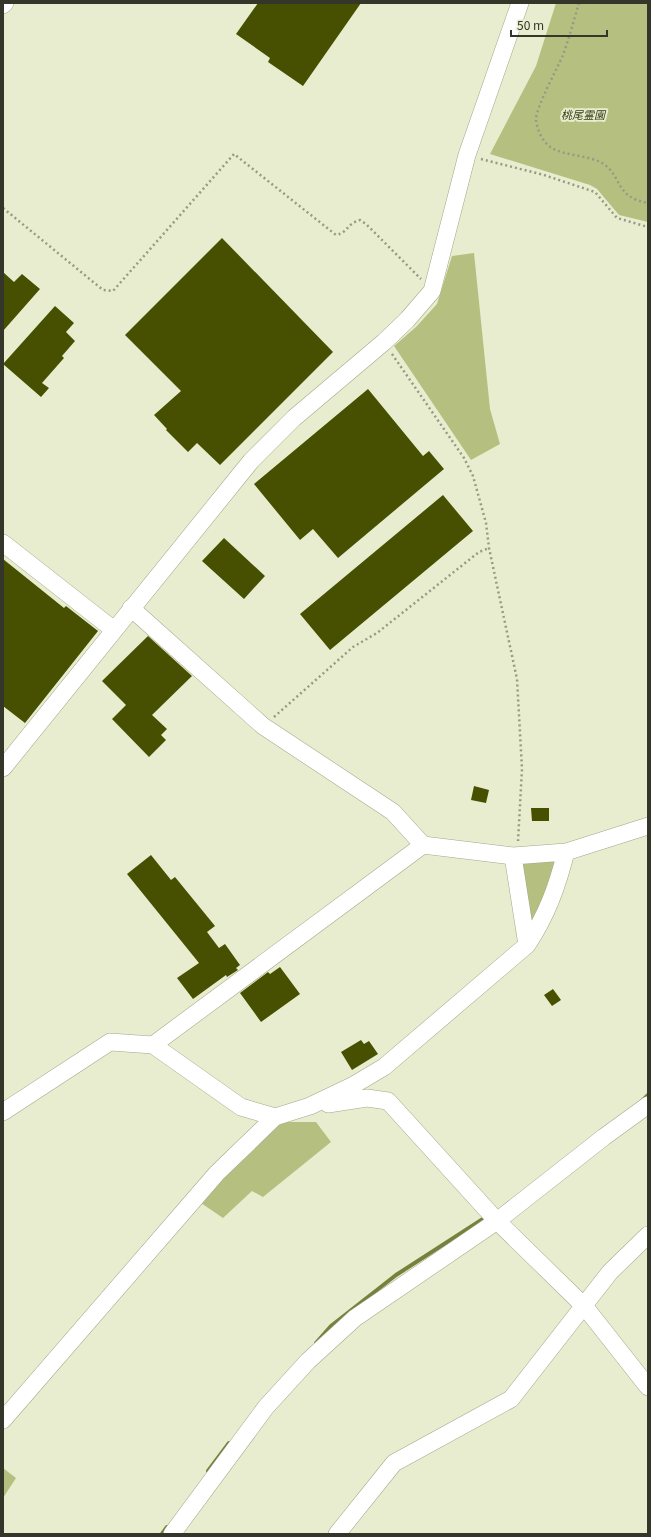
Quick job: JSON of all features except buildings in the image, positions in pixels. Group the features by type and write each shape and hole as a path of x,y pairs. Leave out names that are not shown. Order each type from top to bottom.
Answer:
{"street":[{"path":"3,768 251,461 294,418 384,342 407,320 432,290 467,155 520,3"},
{"path":"3,543 114,630"},
{"path":"131,608 263,726 393,812 423,845 516,856 566,852 648,826"},
{"path":"153,1045 423,845"},
{"path":"3,1420 217,1173 275,1117 310,1106 352,1086 384,1067 527,945 540,926 558,884 566,852"},
{"path":"516,856 527,945"},
{"path":"3,1112 110,1042 153,1045 241,1107 275,1117"},
{"path":"310,1106 367,1098 388,1102 497,1221 585,1306 648,1387"},
{"path":"172,1534 266,1407 308,1361 355,1318 497,1221 604,1137 648,1105"},
{"path":"337,1534 394,1463 511,1400 610,1272 648,1235"}],"path":[{"path":"579,3 563,56 536,118 539,131 545,141 552,148 600,162 608,167 622,190 630,197 638,201 648,203"},
{"path":"3,208 103,290 113,291 234,154 336,235 343,233 352,222 360,220 366,224 432,290"},
{"path":"467,155 544,174 595,192 617,218 648,227"},
{"path":"384,342 464,458 475,483 486,523 488,548 517,679 522,769 516,856"},
{"path":"263,726 353,647 377,633 479,552 488,548"}],"green space":[{"name":"桃尾霊園","path":"556,3 648,3 648,222 619,215 597,189 590,185 490,154 536,66"},
{"path":"474,253 490,409 500,444 471,460 394,346 416,327 437,304 452,256"},
{"path":"557,856 558,867 529,933 518,859"},
{"path":"270,1122 316,1122 331,1142 263,1197 252,1191 223,1218 201,1203"},
{"path":"3,1468 16,1478 3,1498"}],"waterway":[{"path":"641,1102 648,1095"},
{"path":"316,1343 331,1326 396,1275 486,1217"},
{"path":"208,1471 229,1443"},
{"path":"162,1534 167,1527"}]}
